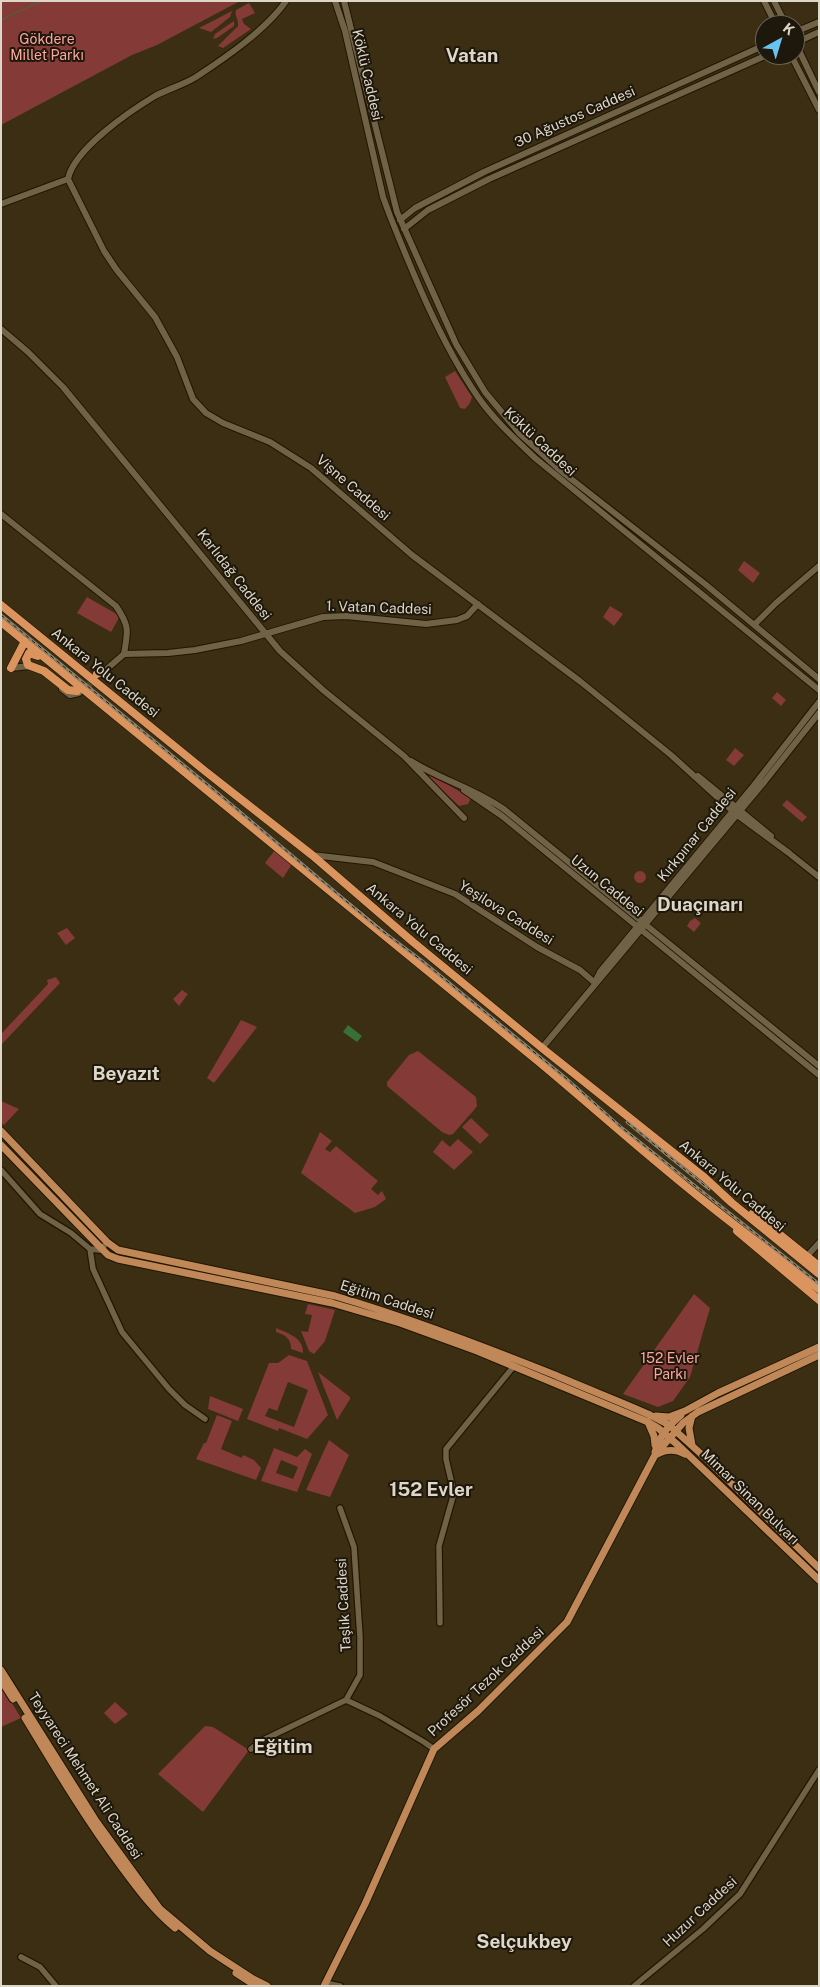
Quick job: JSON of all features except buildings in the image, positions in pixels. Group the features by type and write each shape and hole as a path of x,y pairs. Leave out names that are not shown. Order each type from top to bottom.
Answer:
{"highway":[{"name":"Ankara Yolu Caddesi","path":"1,605 205,771 312,855 413,942 705,1178 732,1203 819,1274"},
{"name":"Ankara Yolu Caddesi","path":"1,622 24,643 49,661 218,798 273,846 542,1065 718,1212 752,1236 819,1290"},
{"path":"24,643 22,659 28,666 44,671 68,690 78,692"},
{"path":"11,668 24,643"},
{"path":"28,666 26,659 27,655 31,653 49,661"},
{"path":"705,1178 819,1266"},
{"path":"718,1212 748,1242 819,1299"}],"main road":[{"path":"1,204 68,179 72,167 86,149 120,119 156,96 194,78 215,64 270,20 286,1"},
{"name":"Köklü Caddesi","path":"344,1 400,220 456,344 485,392 506,419 539,453 819,679"},
{"path":"764,1 771,15"},
{"path":"774,1 781,15"},
{"name":"Köklü Caddesi","path":"336,4 390,216 444,338 478,396 510,434 535,458 819,690"},
{"path":"805,28 819,22"},
{"path":"805,38 819,32"},
{"name":"30 Ağustos Caddesi","path":"400,220 415,208 484,172 755,50"},
{"name":"30 Ağustos Caddesi","path":"404,229 419,216 489,179 755,60"},
{"path":"805,63 819,92"},
{"path":"796,65 819,110"},
{"name":"Vişne Caddesi","path":"68,179 110,261 148,306 167,336 193,399 199,406 212,417 270,442 296,457 412,554 602,699 688,770 706,781 736,810 819,877"},
{"path":"395,206 401,209 415,208"},
{"path":"408,239 409,230 419,216"},
{"name":"Karlıdağ Caddesi","path":"1,329 32,355 81,408 280,651 323,690 404,756 464,818"},
{"path":"1,514 116,606 125,619 128,630 124,654 100,674"},
{"path":"754,625 776,603 819,566"},
{"name":"1. Vatan Caddesi","path":"124,654 195,650 241,640 322,617 346,616 426,624 457,620 467,616 478,604"},
{"path":"11,668 28,666"},
{"name":"Kırkpınar Caddesi","path":"542,1048 595,983 600,972 641,926 736,810 819,702"},
{"name":"Kırkpınar Caddesi","path":"736,810 771,774 819,713"},
{"name":"Uzun Caddesi","path":"404,756 446,779 489,798 819,1075"},
{"name":"Yeşilova Caddesi","path":"312,855 373,862 454,894 537,947 580,970 595,983"},
{"name":"Uzun Caddesi","path":"641,926 819,1066"},
{"path":"1,1131 102,1245"},
{"path":"1,1145 102,1245"},
{"path":"807,1256 819,1244"},
{"name":"Eğitim Caddesi","path":"102,1245 108,1255 132,1263 340,1304 400,1323 649,1419"},
{"name":"Eğitim Caddesi","path":"102,1245 124,1252 336,1296 387,1312 514,1358 649,1419 663,1432"},
{"path":"655,1455 654,1436 649,1419 669,1417 686,1411 718,1393 819,1347"},
{"path":"655,1455 675,1431 706,1407 819,1355"},
{"path":"655,1455 659,1438 663,1432 686,1411"},
{"path":"692,1416 689,1428 694,1447"},
{"name":"Mimar Sinan Bulvarı","path":"649,1419 669,1425 819,1568"},
{"name":"Mimar Sinan Bulvarı","path":"663,1432 819,1580"},
{"path":"655,1455 676,1450 691,1457"},
{"name":"Profesör Tezok Caddesi","path":"328,1985 336,1963 369,1895 434,1749 478,1710 568,1622 655,1455"},
{"name":"Teyyareci Mehmet Ali Caddesi","path":"1,1670 96,1822 160,1909 252,1983"},
{"name":"Teyyareci Mehmet Ali Caddesi","path":"1,1680 77,1805 158,1914 207,1954 252,1983 267,1986"}],"street":[{"path":"1,1170 40,1214 71,1233 90,1249 95,1251 102,1245"},
{"path":"90,1249 93,1269 122,1332 175,1395 185,1405 205,1419"},
{"path":"440,1623 439,1546 454,1493 446,1459 446,1449 514,1366"},
{"name":"Taşlık Caddesi","path":"340,1508 354,1547 360,1637 360,1675 346,1700"},
{"path":"251,1749 261,1741 346,1700 380,1716 434,1749"},
{"name":"Huzur Caddesi","path":"634,1986 703,1929 740,1894 819,1770"},
{"path":"21,1957 40,1967 56,1986"},
{"path":"328,1985 340,1986"}],"green space":[{"name":"Gökdere Millet Parkı","path":"1,1 240,1 157,45 132,55 1,125"},
{"path":"249,3 255,13 242,19 244,24 251,29 223,48 218,46 238,26 236,10"},
{"path":"232,11 230,17 211,32 199,28"},
{"path":"234,21 234,26 213,39 215,34"},
{"path":"455,371 472,397 465,409 460,408 445,377"},
{"path":"744,561 760,573 753,583 738,570"},
{"path":"87,597 120,616 111,632 77,613"},
{"path":"610,606 623,614 614,626 603,617"},
{"path":"777,692 786,700 781,706 772,698"},
{"path":"735,748 744,755 734,766 726,760"},
{"path":"429,774 471,798 468,804 459,806 427,776"},
{"path":"787,800 807,817 802,822 782,805"},
{"path":"275,850 292,864 283,878 265,863"},
{"path":"638,871 642,871 646,877 642,883 638,883 634,879 634,875"},
{"path":"695,918 701,923 694,932 687,926"},
{"path":"67,928 75,938 66,945 57,933"},
{"path":"56,977 60,983 1,1045 1,1034 48,984 47,980"},
{"path":"182,990 188,994 179,1006 173,999"},
{"path":"241,1020 257,1027 214,1083 207,1078"},
{"path":"418,1051 476,1097 477,1106 453,1134 449,1135 442,1132 387,1086 387,1082 409,1055"},
{"path":"1,1101 19,1109 4,1125 1,1122"},
{"path":"471,1118 489,1135 480,1144 462,1127"},
{"path":"320,1132 332,1141 325,1149 330,1152 336,1146 378,1181 371,1189 378,1195 382,1191 386,1199 375,1207 355,1213 301,1173"},
{"path":"458,1139 473,1152 454,1170 433,1152 442,1140 450,1147"},
{"name":"152 Evler Parkı","path":"694,1294 710,1308 690,1377 673,1401 658,1407 623,1394"},
{"path":"308,1304 335,1310 325,1341 314,1354 309,1351 301,1331 308,1332 312,1315 305,1314"},
{"path":"276,1328 298,1340 303,1348 303,1353 291,1349 289,1340 276,1332"},
{"path":"289,1355 307,1361 328,1415 307,1439 279,1428 278,1431 247,1419 269,1363 278,1363","holes":["288,1382 308,1390 294,1427 265,1416 269,1408 277,1411"]},
{"path":"318,1372 350,1397 337,1420"},
{"path":"210,1396 243,1409 238,1421 208,1409"},
{"path":"217,1415 232,1421 221,1449 242,1458 243,1455 254,1460 261,1468 256,1480 196,1459 204,1443 206,1443"},
{"path":"329,1440 349,1455 330,1497 306,1490"},
{"path":"274,1448 297,1457 305,1449 312,1454 297,1492 261,1481","holes":["281,1460 298,1467 293,1479 276,1473"]},
{"path":"1,1685 21,1718 1,1727"},
{"path":"115,1702 128,1714 115,1724 104,1713"},
{"path":"205,1726 213,1727 249,1750 203,1812 158,1774"}],"shaded area":[{"path":"348,1025 362,1036 357,1042 343,1032"}],"waterway":[{"path":"1,20 41,1"}],"tunnel":[{"path":"80,693 97,678"}],"railway":[{"path":"1,615 377,927 421,960 567,1079 622,1128 819,1284"},
{"path":"627,1122 709,1189"}],"district":[{"name":"Vatan","path":"472,56"},
{"name":"Duaçınarı","path":"700,905"},
{"name":"Beyazıt","path":"126,1074"},
{"name":"152 Evler","path":"431,1490"},
{"name":"Eğitim","path":"283,1747"},
{"name":"Selçukbey","path":"524,1942"}]}
